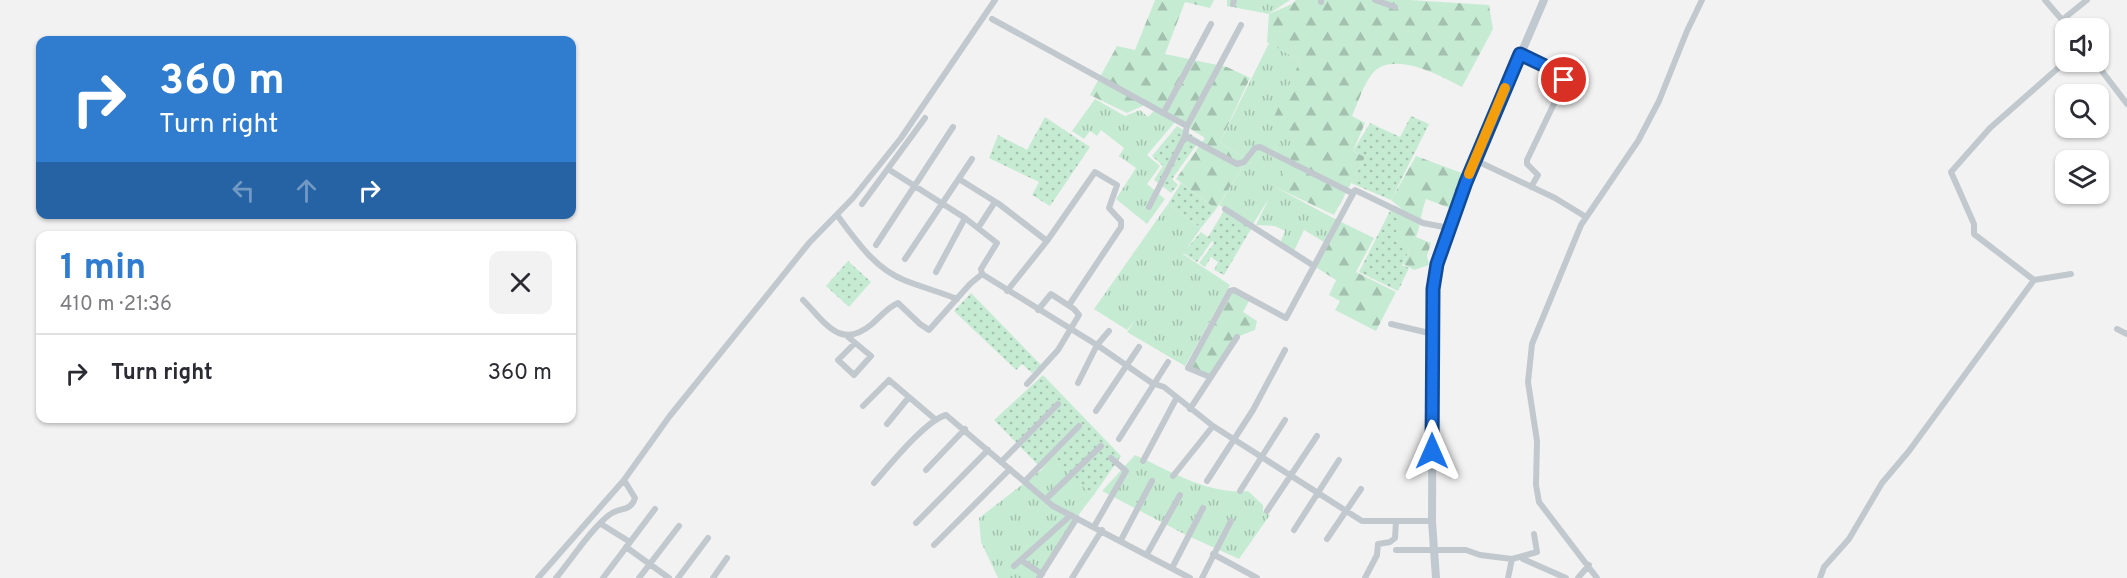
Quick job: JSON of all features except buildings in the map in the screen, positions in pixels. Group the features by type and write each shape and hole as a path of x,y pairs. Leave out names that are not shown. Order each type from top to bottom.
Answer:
{"main road":[{"path":"1436,578 1432,521 1433,289 1449,228 1475,160 1544,0"}],"street":[{"path":"538,578 624,480 684,399 808,243 837,215 900,138 995,0"},
{"path":"1375,0 1395,7"},
{"path":"1597,578 1539,502 1536,485 1538,441 1528,382 1532,344 1584,216 1638,141 1659,101 1702,0"},
{"path":"2046,0 2060,18"},
{"path":"2064,18 2087,0"},
{"path":"992,19 1187,126"},
{"path":"1164,112 1211,24"},
{"path":"1149,207 1185,136 1187,126 1241,25"},
{"path":"1520,54 1543,65 1564,80 1562,89 1527,160 1527,165 1538,175 1532,187"},
{"path":"2034,280 1974,234 1974,224 1951,172 1990,128 2055,71"},
{"path":"2103,72 2127,104"},
{"path":"862,204 925,118"},
{"path":"876,245 953,127"},
{"path":"1185,136 1238,164 1244,162 1255,148 1260,147 1352,193"},
{"path":"905,259 972,159"},
{"path":"1475,160 1532,187 1584,216"},
{"path":"888,169 965,218 997,243 981,269 982,274"},
{"path":"1007,291 1047,241 1093,172 1100,173 1115,183 1117,188 1109,208 1121,220 1121,226 1069,305"},
{"path":"959,179 995,202 1047,241"},
{"path":"1210,377 1188,368 1230,291 1234,290 1286,318 1355,190 1412,219 1449,228"},
{"path":"978,228 995,202"},
{"path":"1225,209 1314,266"},
{"path":"837,215 863,248 886,270 904,280 957,299"},
{"path":"936,272 965,218"},
{"path":"803,300 837,333 846,336 853,336 864,330 898,303 929,330 970,284 982,274"},
{"path":"982,274 1097,345 1152,383 1164,387 1176,399 1213,426 1345,511 1366,522 1432,521"},
{"path":"1820,578 1824,567 1850,539 1882,483 1909,451 2034,280 2071,274"},
{"path":"1027,384 1058,350 1078,313 1050,294 1038,310"},
{"path":"1390,324 1433,334"},
{"path":"2116,329 2127,334"},
{"path":"1078,383 1097,345 1109,331"},
{"path":"846,336 855,343 871,356 854,375 838,360 855,343"},
{"path":"1190,409 1237,337"},
{"path":"1096,411 1139,347"},
{"path":"1207,481 1234,440 1285,350"},
{"path":"1119,439 1152,383 1168,362"},
{"path":"862,406 889,380 936,420"},
{"path":"887,424 909,397"},
{"path":"1143,461 1176,399"},
{"path":"1001,462 1058,405"},
{"path":"874,483 909,444 936,420 946,415 1046,499 1074,517 1095,525 1190,578"},
{"path":"1240,491 1285,420"},
{"path":"1025,481 1079,426"},
{"path":"1173,476 1213,426"},
{"path":"926,470 965,429"},
{"path":"1266,511 1317,436"},
{"path":"1046,499 1101,446"},
{"path":"916,523 988,450"},
{"path":"1095,525 1126,471 1111,458"},
{"path":"1294,530 1339,460"},
{"path":"934,545 1010,469"},
{"path":"556,578 608,516 628,509 633,502 635,498 624,480"},
{"path":"1121,540 1152,482"},
{"path":"1327,539 1361,489"},
{"path":"1147,554 1180,495"},
{"path":"1172,568 1203,508"},
{"path":"603,578 655,509"},
{"path":"1014,566 1074,517"},
{"path":"1022,561 1041,576 1074,517"},
{"path":"1202,578 1231,521"},
{"path":"1365,578 1378,546 1395,538 1396,521"},
{"path":"601,524 669,578"},
{"path":"639,578 679,526"},
{"path":"1072,578 1102,530"},
{"path":"1508,578 1516,559 1537,552 1534,534"},
{"path":"678,578 708,538"},
{"path":"1396,550 1467,549 1480,555 1516,559 1566,578"},
{"path":"1213,554 1257,578"},
{"path":"713,578 728,558"},
{"path":"1578,578 1587,567"}],"green space":[{"path":"1155,0 1214,0 1210,8 1185,2 1165,54 1227,67 1250,78 1220,142 1247,160 1216,209 1176,179 1205,138 1149,103 1127,113 1090,95 1117,46 1135,50"},
{"path":"1227,0 1290,0 1269,14 1227,6"},
{"path":"1296,0 1410,0 1489,5 1493,29 1462,87 1430,71 1404,64 1381,67 1369,78 1352,116 1365,123 1353,151 1365,157 1334,215 1275,187 1271,157 1278,145 1271,121 1300,61 1267,42 1269,14"},
{"path":"1269,43 1300,61 1272,121 1293,133 1288,149 1278,145 1271,157 1285,166 1275,187 1337,220 1324,242 1304,230 1294,251 1280,243 1285,231 1275,226 1256,225 1269,198 1252,226 1219,205 1247,160 1220,142"},
{"path":"1095,99 1125,116 1140,110 1148,117 1156,109 1175,122 1147,155 1160,166 1147,184 1165,199 1147,224 1116,199 1136,168 1119,156 1124,148 1101,130 1097,136 1090,131 1084,139 1072,131"},
{"path":"1411,116 1429,124 1391,200 1351,183 1365,157 1353,151 1370,123 1400,137"},
{"path":"1045,117 1090,147 1050,206 1032,195 1039,182 989,158 998,135 1027,150"},
{"path":"1177,126 1200,140 1172,179 1178,185 1171,193 1154,180 1163,166 1152,156"},
{"path":"1416,156 1467,175 1452,209 1426,199 1416,237 1431,243 1427,256 1429,265 1414,270 1403,264 1410,249 1392,240 1406,212 1391,200"},
{"path":"1181,183 1216,209 1201,228 1168,204"},
{"path":"1168,204 1201,228 1183,254 1230,285 1185,366 1127,332 1136,319 1127,330 1094,309"},
{"path":"1393,205 1407,211 1410,249 1402,265 1409,268 1398,291 1359,272"},
{"path":"1225,209 1251,229 1224,275 1214,270 1218,262 1211,257 1205,267 1199,263 1214,243 1212,241 1197,262 1183,253 1201,232 1208,237"},
{"path":"1337,220 1374,238 1356,272 1396,292 1376,331 1335,310 1340,301 1329,295 1336,280 1314,266"},
{"path":"848,261 871,282 849,307 826,286"},
{"path":"1233,291 1249,301 1243,312 1257,321 1255,330 1237,337 1210,374 1190,369"},
{"path":"971,293 1041,365 1032,373 1022,364 1016,370 954,311"},
{"path":"1043,375 1121,456 1093,496 1054,461 1042,469 994,420"},
{"path":"1135,455 1204,486 1248,491 1263,505 1263,511 1270,515 1239,559 1186,535 1102,491"},
{"path":"1054,460 1093,496 1063,535 1039,578 998,578 981,542 979,518"}],"slow traffic":[{"path":"1469,174 1505,88"}],"route":[{"path":"1432,451 1433,289 1437,264 1447,234 1466,182 1520,54 1543,65 1564,80"}]}
